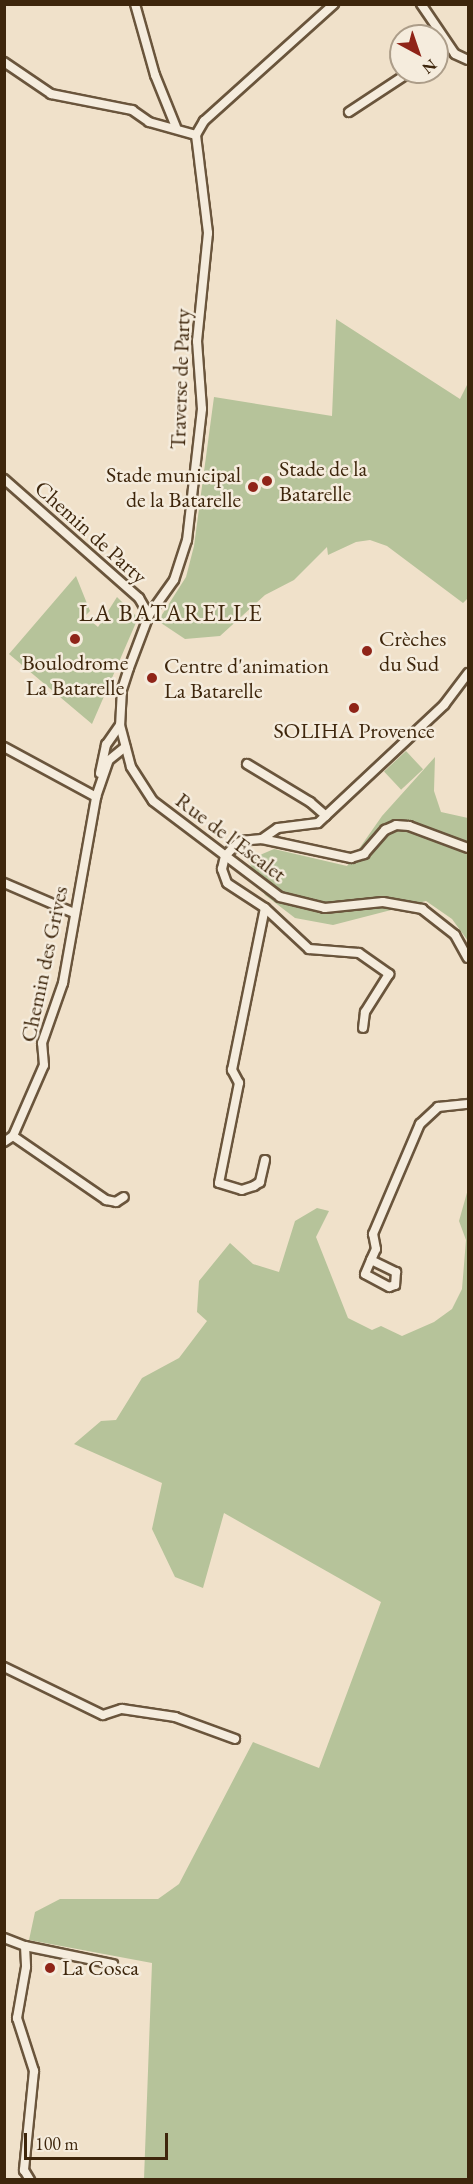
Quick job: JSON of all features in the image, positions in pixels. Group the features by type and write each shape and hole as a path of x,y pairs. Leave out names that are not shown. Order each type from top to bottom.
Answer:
{"street":[{"path":"135,4 155,75 176,127"},
{"path":"4,62 51,94 132,110 149,122 176,127 195,135 204,121 334,4"},
{"path":"421,4 434,24"},
{"path":"449,46 455,54 468,60"},
{"path":"349,112 392,84"},
{"name":"Traverse de Party","path":"149,615 174,580 188,540 202,409 196,341 208,233 195,135"},
{"name":"Chemin de Party","path":"4,479 139,598 149,615"},
{"name":"Chemin des Grives","path":"99,785 113,753 125,747 120,725 122,689 149,615"},
{"path":"262,839 278,828 313,826 326,816 444,705 468,673"},
{"name":"Chemin des Grives","path":"13,1137 44,1065 42,1043 63,983 106,745 120,725"},
{"path":"4,747 96,797"},
{"name":"Rue de l'Escalet","path":"125,747 131,766 153,801 280,897 303,905 325,908 403,903 422,909 455,935 468,958"},
{"path":"247,764 310,802 326,816"},
{"path":"363,1028 365,1012 389,974 359,953 309,949 265,908 227,883 222,869 225,856 240,841 262,839 351,858 364,854 386,831 396,825 409,826 468,848"},
{"path":"4,883 74,912"},
{"path":"265,908 232,1070 240,1083 219,1182 242,1190 254,1186 260,1182 265,1160"},
{"path":"371,1260 376,1249 373,1234 420,1124 438,1107 468,1104"},
{"path":"4,1142 13,1137 106,1200 116,1202 124,1197"},
{"path":"4,1667 103,1715 122,1709 175,1717 235,1739"},
{"path":"4,1938 25,1946 113,1964"},
{"path":"25,1946 26,1967 17,2018 34,2071 24,2170 30,2180"}],"green space":[{"path":"336,319 460,399 468,383 468,598 463,603 387,546 370,540 356,542 328,555 327,547 294,580 265,595 220,636 185,639 158,621 186,577 194,546 214,397 332,416"},
{"name":"Boulodrome La Batarelle","path":"76,576 90,611 85,616 98,627 117,597 138,618 92,724 9,654"},
{"path":"406,751 423,769 401,790 384,771"},
{"path":"435,757 434,791 441,812 468,818 468,941 452,919 426,901 333,925 295,918 265,895 248,860 274,849 347,866 382,816"},
{"path":"468,1189 468,2179 144,2179 152,1963 29,1940 35,1912 60,1899 158,1899 179,1884 253,1742 319,1768 381,1602 224,1513 203,1588 175,1577 152,1529 162,1483 74,1444 101,1421 116,1420 142,1378 179,1358 207,1321 197,1312 199,1281 230,1243 253,1264 279,1272 295,1221 317,1208 329,1211 316,1237 348,1318 372,1330 381,1326 402,1336 434,1322 452,1309 462,1289 466,1240 459,1221"}],"place":[{"name":"Stade de la Batarelle","path":"267,481"},
{"name":"Stade municipal de la Batarelle","path":"253,487"},
{"name":"Boulodrome La Batarelle","path":"75,639"},
{"name":"Crèches du Sud","path":"367,651"},
{"name":"Centre d'animation La Batarelle","path":"152,678"},
{"name":"SOLIHA Provence","path":"354,708"},
{"name":"La Cosca","path":"50,1968"}],"district":[{"name":"LA BATARELLE","path":"171,613"}]}
